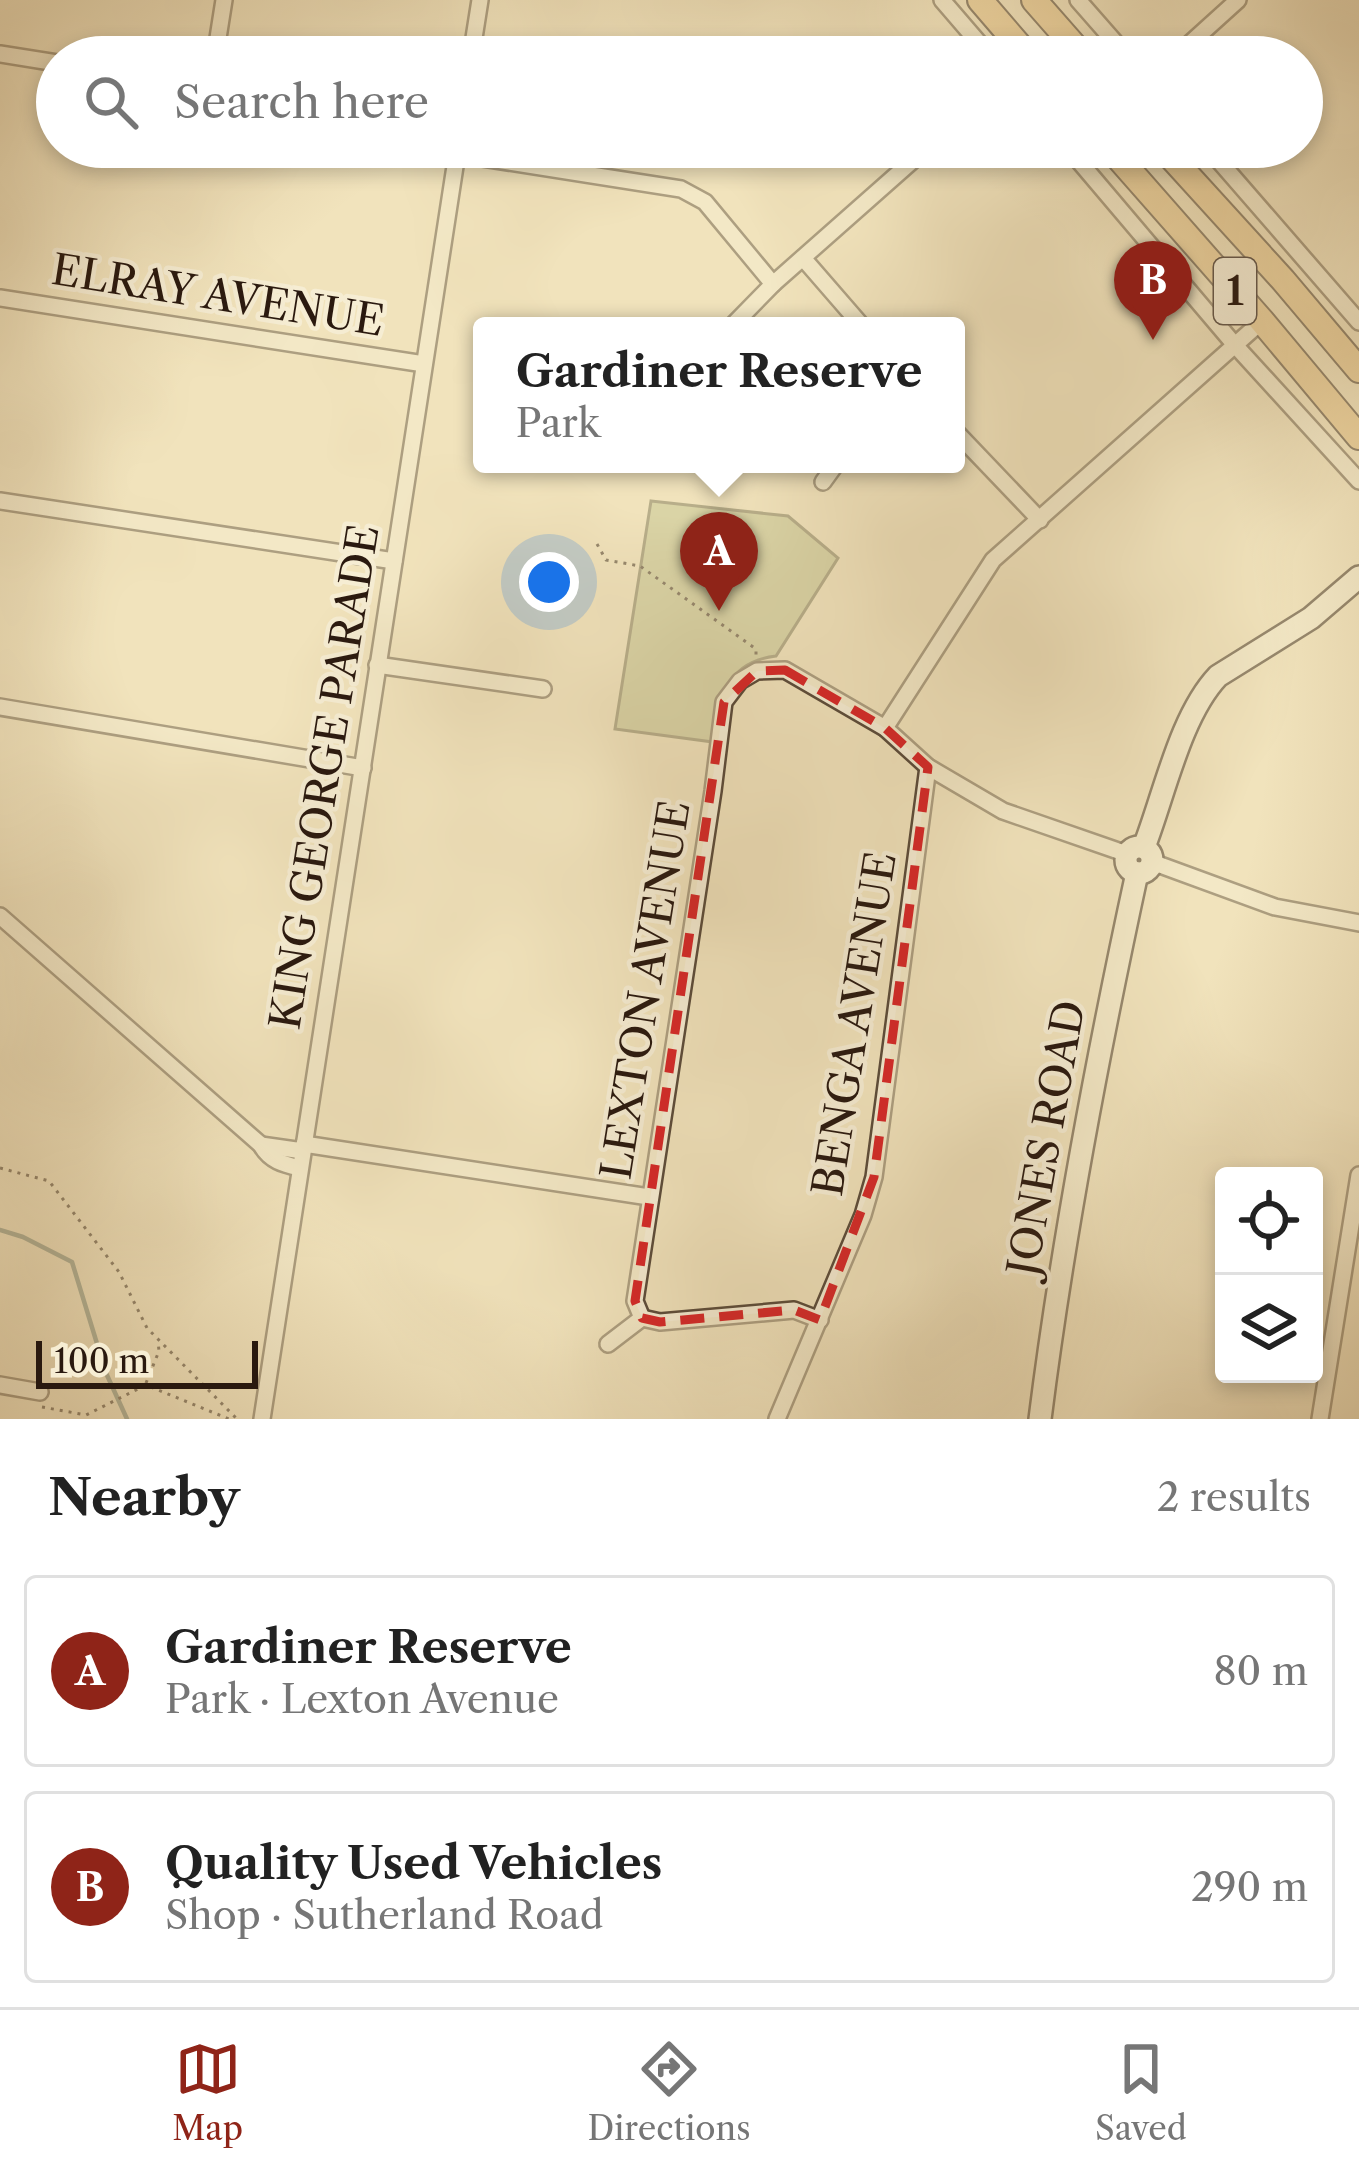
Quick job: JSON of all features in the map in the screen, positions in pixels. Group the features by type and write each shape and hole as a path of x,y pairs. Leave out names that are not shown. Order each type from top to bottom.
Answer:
{"highway":[{"path":"980,0 1011,36"},
{"path":"1034,0 1066,36"},
{"name":"1","path":"1127,168 1359,437"},
{"name":"1","path":"1181,168 1359,370"}],"main road":[{"name":"JONES ROAD","path":"1040,1419 1112,987 1140,859 1184,736 1206,689 1218,676 1311,618 1359,577"}],"street":[{"path":"218,36 224,0"},
{"path":"474,36 480,0"},
{"path":"942,0 973,36"},
{"path":"1078,0 1110,36"},
{"path":"1198,36 1238,0"},
{"path":"0,55 36,60"},
{"name":"KING GEORGE PARADE","path":"262,1419 454,168"},
{"path":"560,168 681,189 705,202 773,284"},
{"path":"741,317 904,168"},
{"path":"1085,168 1234,344 1359,481"},
{"path":"1225,168 1359,322"},
{"path":"803,258 854,317"},
{"name":"ELRAY AVENUE","path":"0,298 424,364"},
{"path":"885,728 993,560 1262,321"},
{"path":"965,441 1040,520"},
{"path":"824,482 830,473"},
{"path":"0,501 394,561"},
{"path":"377,664 543,688"},
{"path":"757,671 785,670 885,728 928,767 1003,811 1275,907 1359,922"},
{"name":"LEXTON AVENUE","path":"642,1318 635,1301 724,702 740,681 757,671"},
{"path":"0,707 362,768"},
{"name":"BENGA AVENUE","path":"777,1419 863,1215 874,1177 928,767"},
{"path":"0,916 261,1144 302,1154 650,1197"},
{"path":"1320,1419 1359,1175"},
{"path":"608,1344 642,1318 660,1322 794,1310 820,1320"},
{"path":"0,1385 40,1392"}],"path":[{"path":"597,544 606,560 640,566 756,649 757,671"},
{"path":"0,1168 50,1181 119,1272 147,1328 237,1419"},
{"path":"146,1385 159,1351 158,1339"},
{"path":"40,1392 38,1406 86,1415 146,1385 229,1419"}],"highlighted area":[{"path":"785,670 885,728 928,767 874,1177 820,1320 794,1310 660,1322 642,1318 635,1301 724,702 757,671"}],"green space":[{"path":"651,501 788,516 838,558 776,656 746,666 728,685 713,742 615,729"}],"waterway":[{"path":"0,1230 72,1262 106,1373 127,1419"}],"place":[{"name":"Quality Used Vehicles","path":"1153,340"},
{"name":"Gardiner Reserve","path":"719,611"}]}
